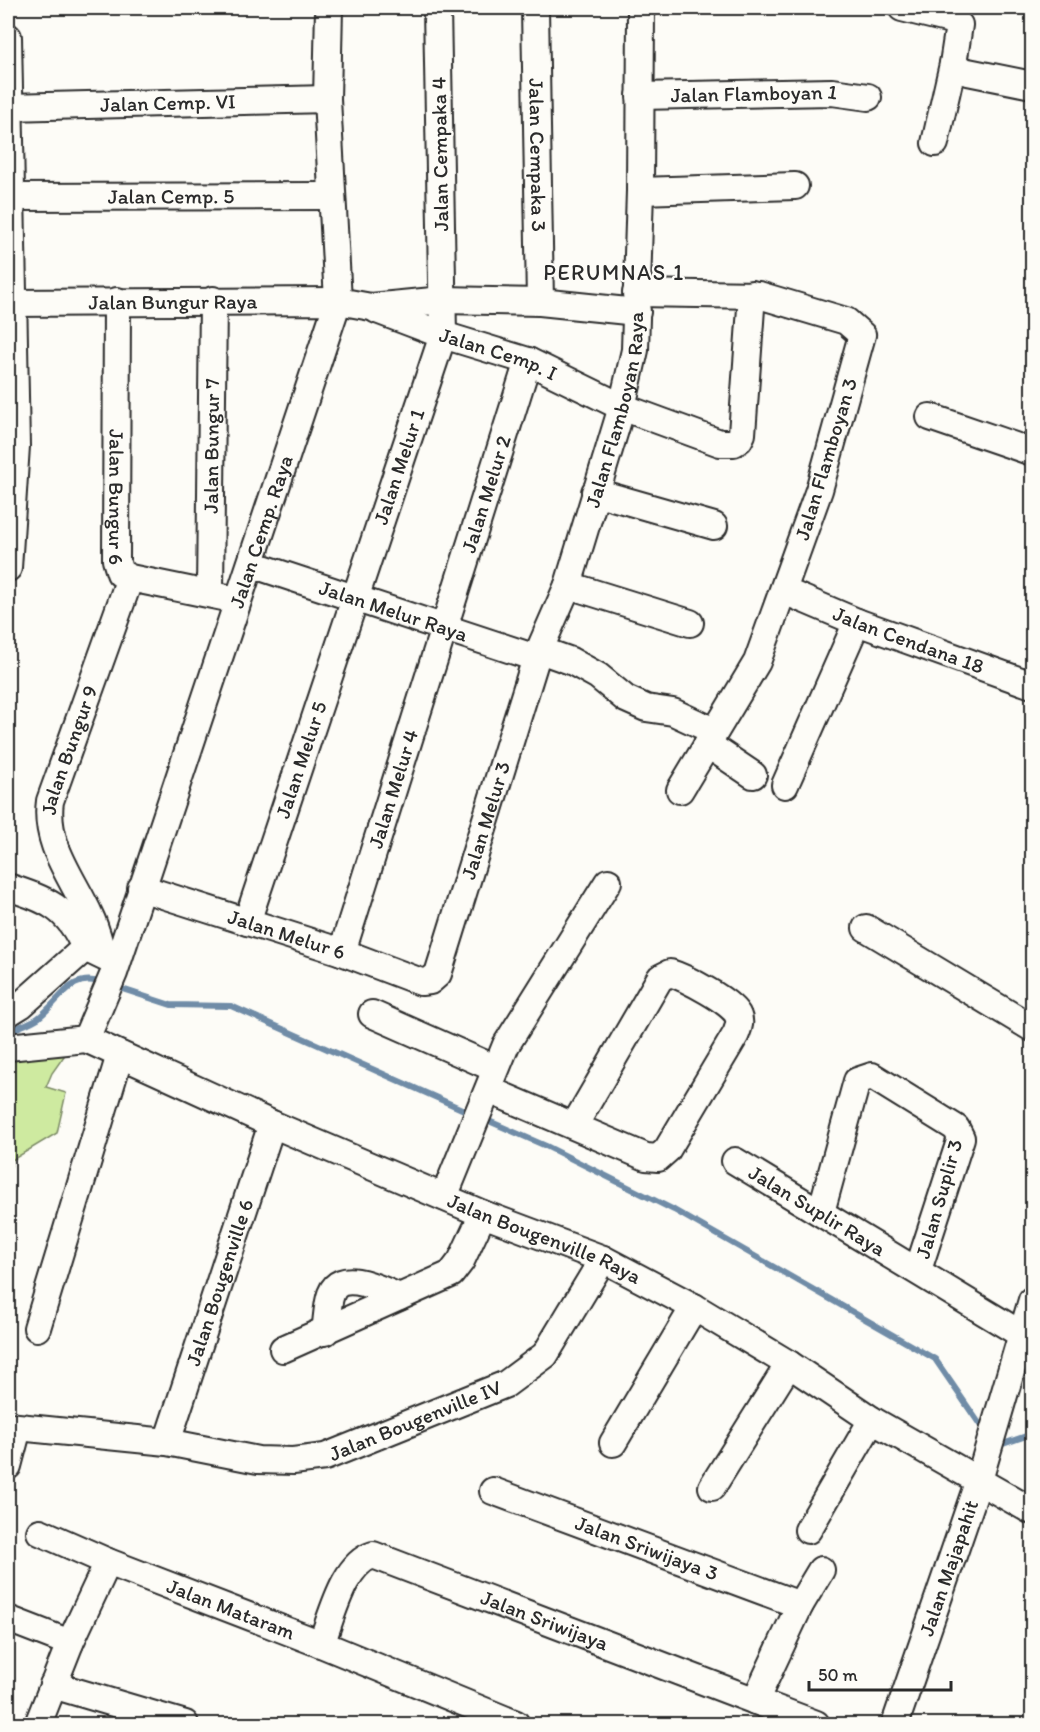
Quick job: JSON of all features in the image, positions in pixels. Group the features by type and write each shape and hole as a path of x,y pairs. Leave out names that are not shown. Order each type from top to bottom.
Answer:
{"street":[{"name":"Jalan Cemp. Raya","path":"86,1039 104,1001 104,960 141,888 338,301 327,99 329,8"},
{"name":"Jalan Cempaka 4","path":"437,8 442,335"},
{"name":"Jalan Cempaka 3","path":"535,8 540,302"},
{"name":"Jalan Flamboyan Raya","path":"538,654 568,585 594,492 622,407 635,350 640,191 641,8"},
{"path":"902,8 955,21 959,24 953,64 935,143"},
{"path":"8,37 10,303 16,446 8,568"},
{"path":"953,64 963,71 1032,83"},
{"name":"Jalan Flamboyan 1","path":"640,96 832,92 868,97"},
{"name":"Jalan Cemp. VI","path":"9,107 327,99"},
{"path":"640,191 795,186"},
{"name":"Jalan Cemp. 5","path":"11,197 331,196"},
{"name":"Jalan Cemp. I","path":"338,301 371,307 442,335 528,361 622,407 720,443 734,443 742,434 752,294"},
{"name":"Jalan Flamboyan 3","path":"637,303 752,294 846,321 862,335 819,490 757,662 680,789"},
{"name":"Jalan Bungur 7","path":"210,593 213,300"},
{"name":"Jalan Cemp. I","path":"371,307 443,300 637,303"},
{"name":"Jalan Bungur 6","path":"117,301 116,560 120,573 130,578 237,600"},
{"name":"Jalan Bungur Raya","path":"10,303 338,301"},
{"name":"Jalan Melur 1","path":"354,598 442,335"},
{"name":"Jalan Melur 2","path":"445,627 528,361"},
{"path":"930,417 1032,452"},
{"path":"594,492 714,526"},
{"name":"Jalan Melur Raya","path":"251,564 445,627 538,654 571,661 598,676 626,699 646,708 673,712 711,738 753,775"},
{"name":"Jalan Bungur 9","path":"104,960 91,917 56,849 48,818 51,801 130,578"},
{"path":"568,585 690,623"},
{"name":"Jalan Cendana 18","path":"784,591 857,622 1032,685"},
{"name":"Jalan Melur 5","path":"247,922 354,598"},
{"path":"785,784 857,622"},
{"name":"Jalan Melur 4","path":"342,952 445,627"},
{"name":"Jalan Melur 3","path":"430,981 438,974 538,654"},
{"path":"444,1197 485,1097 608,882"},
{"path":"8,887 50,902 66,914 104,960 8,1012"},
{"name":"Jalan Melur 6","path":"141,888 342,952 421,982 430,981"},
{"path":"866,928 1032,1028"},
{"path":"372,1014 485,1097 574,1126 646,1157 658,1158 667,1150 736,1034 740,1024 738,1014 724,1002 679,975 670,973 660,978 574,1126"},
{"path":"8,1047 86,1039"},
{"name":"Jalan Bougenville Raya","path":"86,1039 272,1124 483,1214 603,1259 694,1307 789,1364 872,1420 1032,1511"},
{"path":"37,1328 120,1055"},
{"name":"Jalan Suplir 3","path":"821,1212 857,1081 872,1076 956,1128 961,1138 918,1270"},
{"name":"Jalan Bougenville 6","path":"167,1442 272,1124"},
{"name":"Jalan Suplir Raya","path":"735,1161 1024,1336"},
{"path":"283,1349 451,1274 461,1261 483,1214"},
{"name":"Jalan Bougenville IV","path":"13,1427 167,1442 258,1461 293,1461 325,1457 506,1384 545,1355 603,1259"},
{"path":"325,1332 331,1293 338,1286 349,1282 361,1282 399,1297"},
{"name":"Jalan Majapahit","path":"895,1725 979,1480 1024,1336 1032,1300"},
{"path":"613,1443 694,1307"},
{"path":"712,1487 789,1364"},
{"path":"808,1530 872,1420"},
{"path":"8,1466 13,1427"},
{"name":"Jalan Sriwijaya 3","path":"493,1491 800,1605"},
{"name":"Jalan Mataram","path":"40,1532 108,1562 321,1644 516,1725"},
{"name":"Jalan Sriwijaya","path":"321,1644 349,1574 364,1558 374,1555 816,1725"},
{"path":"38,1725 70,1643 108,1562"},
{"path":"755,1701 800,1605 821,1570"},
{"path":"8,1618 70,1643"},
{"path":"53,1685 185,1725"}],"green space":[{"path":"69,1049 52,1073 46,1087 66,1093 57,1133 12,1160 8,1178 8,1054"}],"waterway":[{"path":"8,1032 38,1018 74,984 82,981 103,983"},
{"path":"116,987 171,1005 231,1006 473,1114"},
{"path":"482,1118 546,1146 674,1210 935,1359 985,1432"},
{"path":"996,1443 1000,1445 1032,1434"}],"district":[{"name":"PERUMNAS 1","path":"614,272"}]}
